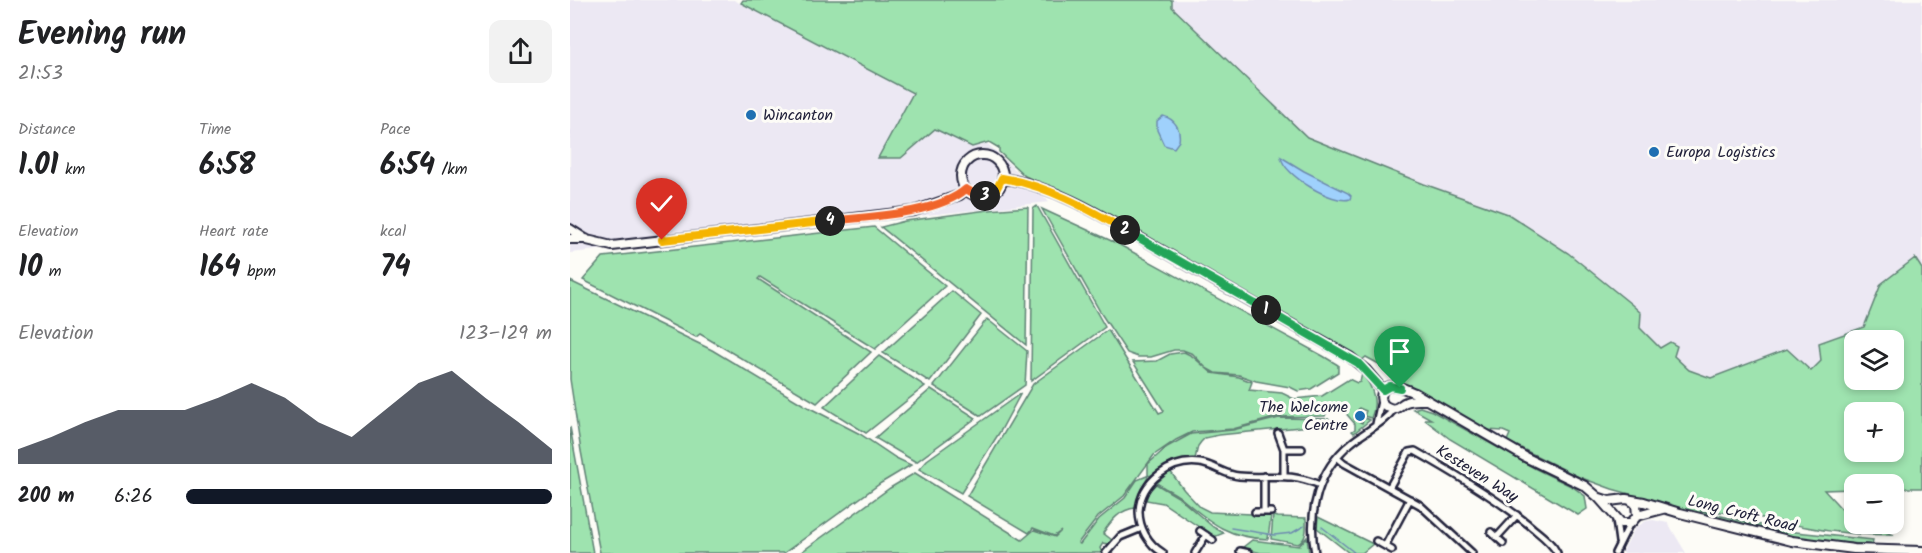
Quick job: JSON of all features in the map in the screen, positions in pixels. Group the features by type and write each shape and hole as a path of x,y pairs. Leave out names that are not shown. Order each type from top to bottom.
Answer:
{"street":[{"path":"977,155 990,156 995,160 1002,171 1002,178 996,190 991,194 978,196 966,189 961,179 963,167 977,155"},
{"path":"1002,178 1024,182 1066,198 1350,357 1366,370 1383,390 1376,424"},
{"path":"570,239 587,240 612,246 914,211 960,195 966,189"},
{"path":"570,229 587,240"},
{"path":"1383,390 1390,386 1415,393 1525,457 1586,486 1621,523 1630,523"},
{"path":"1400,388 1404,393 1403,403"},
{"path":"1315,553 1311,522 1320,485 1337,457 1349,444 1386,419 1403,403 1414,399 1425,400"},
{"path":"1382,401 1387,408 1394,409"},
{"path":"1278,433 1284,449 1284,475"},
{"path":"1284,449 1302,449"},
{"name":"Kesteven Way","path":"1389,488 1409,452 1415,451 1460,477 1517,515 1551,543 1557,553"},
{"path":"1337,457 1420,505 1472,553"},
{"path":"1162,553 1150,543 1142,528 1139,512 1144,492 1164,470 1187,463 1206,464 1234,475 1284,475 1304,478 1320,485"},
{"path":"1264,476 1264,512"},
{"path":"1599,498 1630,500 1636,504 1637,516 1630,523 1615,553"},
{"path":"1385,546 1410,499"},
{"name":"Long Croft Road","path":"1630,500 1792,541 1854,549 1922,551"},
{"path":"1618,501 1614,507 1619,542"},
{"name":"Long Croft Road","path":"1637,516 1663,509"},
{"path":"1255,512 1271,512"},
{"path":"1497,537 1517,515"},
{"path":"1105,550 1120,537 1142,528"},
{"path":"1200,531 1213,540"},
{"path":"1491,532 1503,543"},
{"path":"1195,553 1206,536"},
{"path":"1376,541 1392,550"},
{"path":"1240,551 1249,553"}],"shaded area":[{"path":"570,0 734,0 960,118 1050,202 570,253"},
{"path":"1165,0 1922,0 1922,269 1915,258 1881,284 1864,327 1844,330 1844,334 1819,342 1821,361 1811,371 1787,349 1711,378 1689,370 1674,356 1660,348 1640,328 1641,313 1508,214 1424,184 1307,137"},
{"path":"1646,521 1668,523 1686,553 1622,553 1635,528"}],"green space":[{"path":"743,0 1172,0 1172,7 1307,137 1424,184 1508,214 1568,253 1631,304 1641,313 1640,328 1660,348 1670,342 1677,346 1674,356 1689,370 1711,378 1787,349 1811,371 1821,361 1819,343 1844,334 1844,390 1904,390 1904,330 1856,330 1864,327 1881,284 1915,258 1922,269 1922,488 1904,488 1904,474 1844,474 1844,489 1824,490 1844,512 1844,532 1740,514 1700,511 1786,531 1873,540 1872,545 1786,538 1612,489 1579,477 1507,441 1510,434 1503,431 1486,430 1401,382 1401,376 1366,357 1362,360 1073,198 1025,176 999,152 999,148 989,142 972,147 935,129 901,158 878,158 913,93 741,3"},
{"path":"1037,206 1105,327 1031,381 1033,209"},
{"path":"1028,207 1026,345 881,227 905,221"},
{"path":"1042,209 1116,243 1323,356 1338,365 1338,372 1311,389 1298,391 1239,375 1215,373 1206,368 1193,354 1183,350 1174,350 1151,357 1138,357 1127,353 1102,315"},
{"path":"874,227 945,286 875,349 760,277 758,279 871,352 817,403 700,334 696,337 583,280 603,257"},
{"path":"570,281 712,350 911,465 881,483 784,553 600,553 570,379"},
{"path":"952,291 981,315 930,382 883,353"},
{"path":"987,319 1027,351 1025,385 981,416 934,386"},
{"path":"1108,330 1159,413 1164,411 1133,362 1157,361 1170,354 1184,352 1212,373 1239,377 1252,382 1249,390 1282,393 1294,399 1322,396 1349,379 1360,382 1362,374 1373,395 1373,412 1371,418 1364,416 1366,411 1359,408 1354,419 1362,423 1364,418 1370,420 1354,433 1352,431 1355,429 1355,424 1338,404 1328,409 1325,416 1277,417 1233,429 1192,432 1176,440 1154,455 1124,496 1098,517 1078,543 1080,544 1099,519 1125,498 1137,480 1147,476 1136,508 1121,513 1103,533 1112,540 1108,544 1103,543 1100,548 1102,553 800,553 890,488 915,473 1022,540 1034,530 1055,537 1061,531 1054,536 1033,528 1029,533 967,496 1033,384"},
{"path":"879,356 925,386 866,433 824,407"},
{"path":"931,389 976,418 916,462 875,438"},
{"path":"1021,393 1001,430 961,493 919,469 927,460"},
{"path":"1420,407 1432,411 1573,487 1585,496 1587,509 1578,515 1450,439 1425,420 1431,419 1413,409"},
{"path":"1279,418 1330,419 1340,423 1205,438 1198,446 1195,459 1172,462 1150,476 1148,475 1148,464 1167,447 1191,434 1233,430"},
{"path":"570,427 593,553 570,553"},
{"path":"1170,471 1200,507 1210,512 1271,515 1268,539 1241,536 1210,521 1157,483"},
{"path":"1156,484 1178,497 1213,527 1224,533 1214,537 1163,503 1146,500 1149,491"},
{"path":"1273,516 1306,518 1306,532 1301,542 1298,544 1271,539"},
{"path":"1318,517 1373,544 1362,553 1349,553 1317,528"},
{"path":"1307,537 1309,553 1261,553 1242,548 1252,540 1299,546"}],"water":[{"path":"1163,116 1171,119 1178,129 1179,141 1174,148 1164,145 1157,130 1157,121"},
{"path":"1281,157 1348,193 1351,196 1350,199 1333,198 1310,187 1290,172"}],"waterway":[{"path":"1231,528 1274,535 1292,533 1304,526"},
{"path":"1322,527 1355,553"}],"place":[{"name":"Wincanton","path":"751,115"},
{"name":"Europa Logistics","path":"1654,152"},
{"name":"The Welcome Centre","path":"1360,416"}],"route":[{"path":"662,240 914,211 960,195 966,189 978,196 991,194 1000,185 1002,178 1024,182 1066,198 1113,223 1350,357 1366,370 1383,390 1390,386 1400,388"}]}
